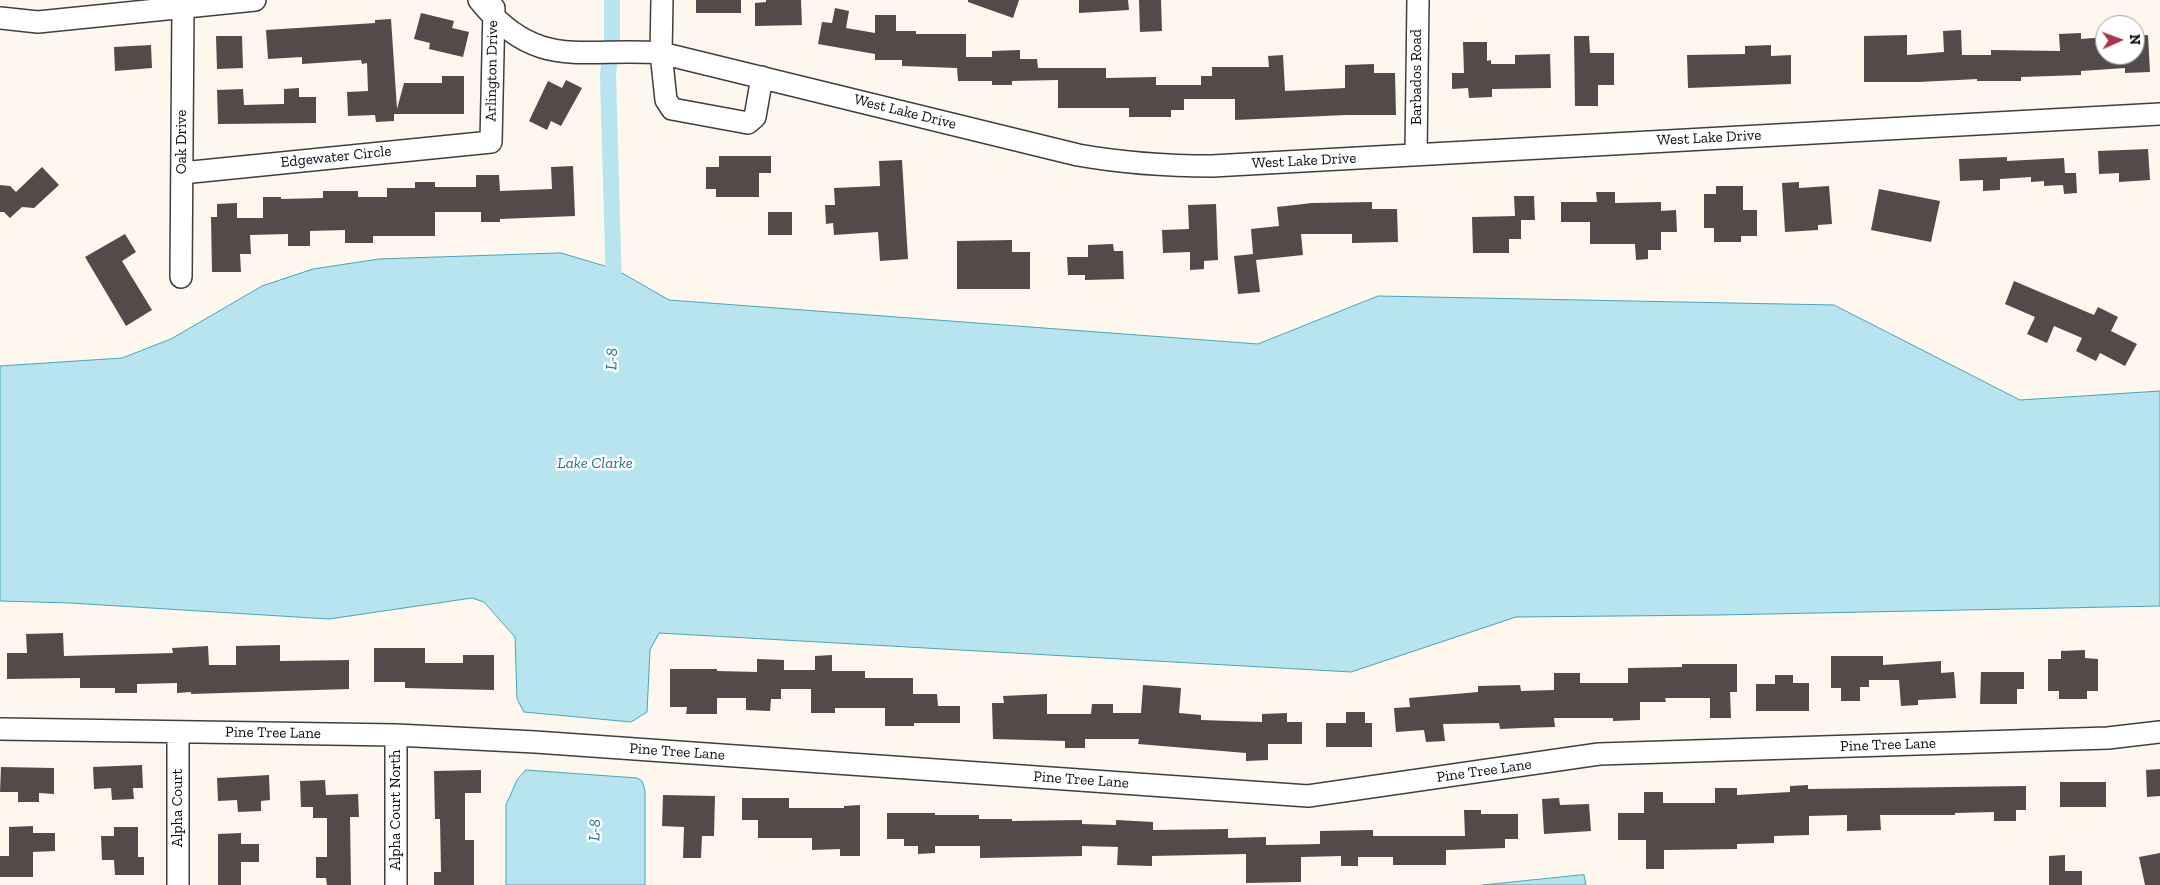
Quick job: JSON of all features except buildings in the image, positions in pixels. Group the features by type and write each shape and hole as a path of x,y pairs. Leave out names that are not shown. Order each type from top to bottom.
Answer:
{"street":[{"path":"0,18 38,22 255,0"},
{"name":"West Lake Drive","path":"479,0 494,9 513,33 533,45 555,51 584,53 637,51 661,53 1078,154 1122,162 1167,166 1212,166 2160,114"},
{"path":"662,0 661,53 666,100 672,109 748,123 756,117 762,77"},
{"name":"Barbados Road","path":"1416,154 1418,0"},
{"name":"Oak Drive","path":"181,277 183,7"},
{"name":"Arlington Drive","path":"491,142 494,9"},
{"name":"Edgewater Circle","path":"182,173 491,142"},
{"name":"Pine Tree Lane","path":"0,729 396,735 554,743 1308,796 1599,754 2098,739 2160,732"},
{"name":"Alpha Court","path":"178,732 178,885"},
{"name":"Alpha Court North","path":"396,735 396,885"}],"water":[{"name":"Lake Clarke","path":"561,253 615,269 669,300 1258,344 1378,296 1834,305 2020,400 2160,391 2160,606 1516,617 1351,672 659,633 650,650 647,712 631,722 524,712 517,699 515,637 484,602 472,598 329,619 70,603 0,601 0,366 122,358 171,339 262,286 313,269 379,259"},
{"path":"526,770 637,778 642,781 645,790 645,885 506,885 506,805 517,780"},
{"path":"1584,875 1586,885 1483,885"}],"waterway":[{"name":"L-8","path":"612,0 612,38 608,75 614,290"}]}
